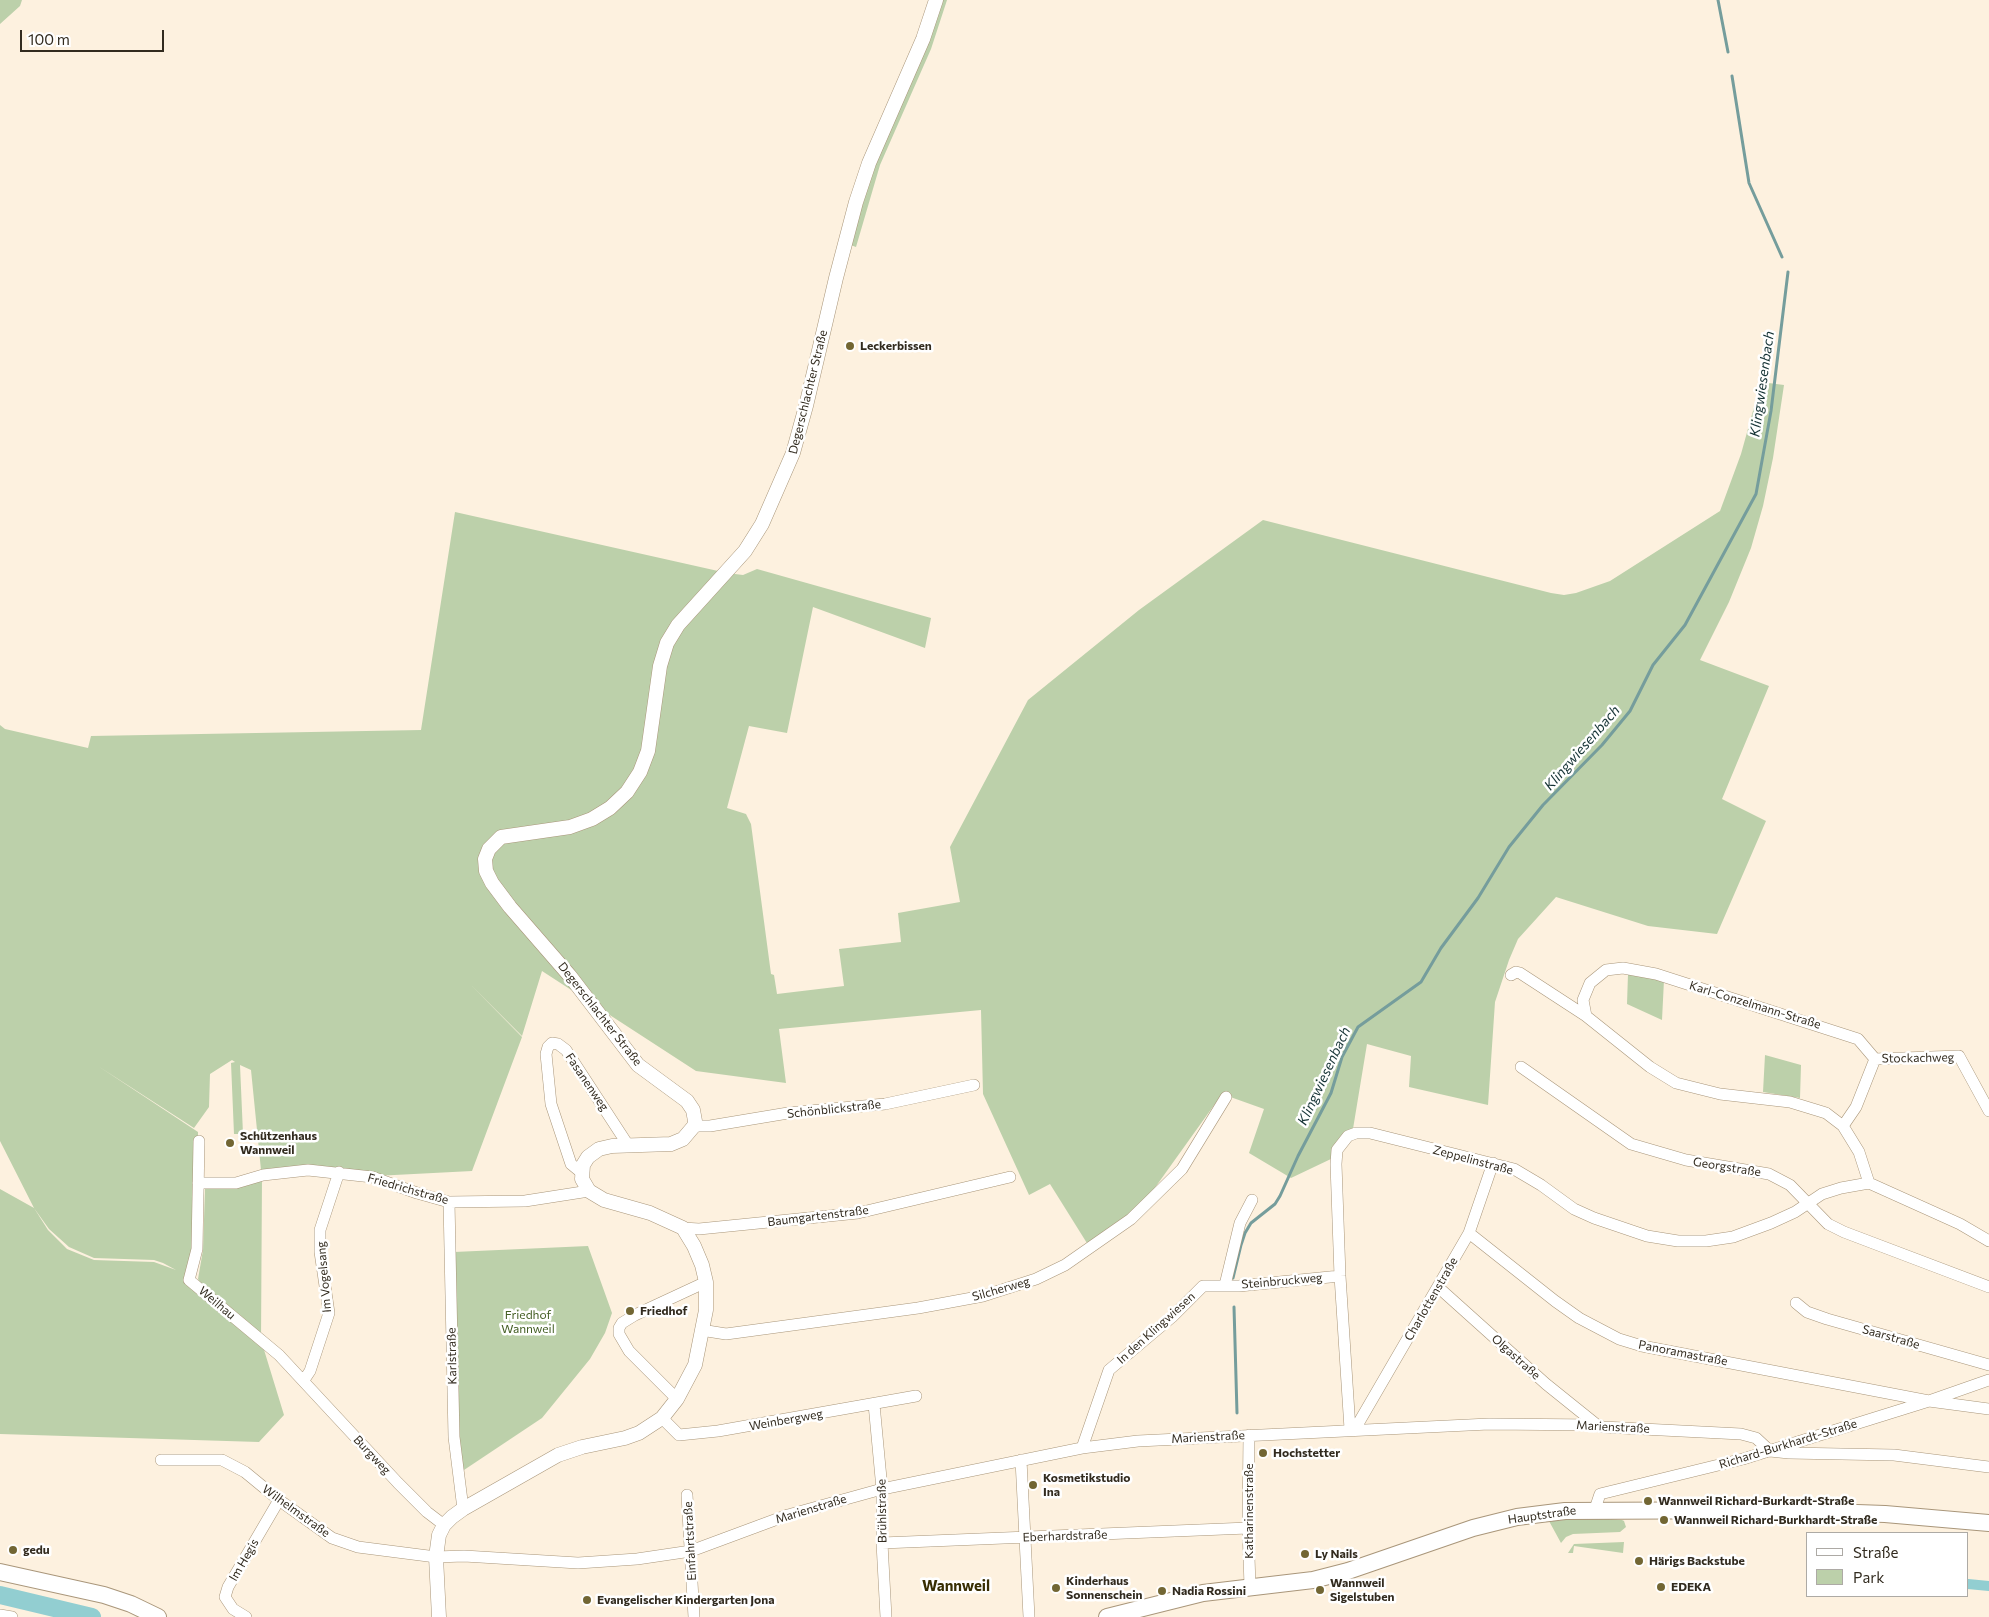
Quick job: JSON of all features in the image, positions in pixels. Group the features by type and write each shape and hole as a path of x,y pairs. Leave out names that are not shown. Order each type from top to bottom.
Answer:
{"main road":[{"name":"Hauptstraße","path":"1107,1617 1203,1593 1313,1580 1348,1572 1454,1534 1496,1522 1542,1513 1594,1509 1783,1510 1885,1514 1989,1523"},
{"path":"0,1572 104,1595 131,1604 158,1617"}],"street":[{"name":"Degerschlachter Straße","path":"694,1126 693,1110 687,1101 638,1065 570,976 510,907 492,883 486,871 485,858 489,849 501,838 570,827 592,819 610,808 627,792 640,772 648,751 660,666 667,643 678,625 727,573 749,544 762,524 793,454 845,244 869,162 908,76 936,0"},
{"name":"Karl-Conzelmann-Straße","path":"1586,1016 1583,1000 1590,983 1606,970 1623,968 1656,974 1858,1039 1875,1059"},
{"path":"1511,976 1516,972 1520,973 1586,1016 1650,1067 1676,1083 1720,1094 1790,1102 1826,1113 1843,1126 1859,1152 1869,1183 1960,1224 1989,1241"},
{"name":"Fasanenweg","path":"582,1173 571,1164 551,1104 546,1054 548,1047 552,1043 558,1044 566,1050 628,1145"},
{"name":"Stockachweg","path":"1875,1059 1959,1056 1989,1111"},
{"path":"1843,1126 1856,1107 1875,1059"},
{"name":"Georgstraße","path":"1521,1067 1631,1144 1686,1160 1769,1174 1790,1185 1828,1224 1844,1232 1989,1287"},
{"name":"Schönblickstraße","path":"694,1126 710,1126 788,1113 885,1104 974,1085"},
{"name":"Silcherweg","path":"701,1330 726,1334 918,1308 983,1296 1036,1279 1065,1264 1132,1219 1182,1170 1226,1097"},
{"path":"439,1617 436,1557 438,1535 452,1517 558,1455 638,1433 662,1418 677,1399 694,1364 706,1310 706,1282 698,1255 683,1228 650,1213 604,1200 589,1191 582,1179 582,1173 588,1157 599,1149 628,1145 672,1144 683,1138 694,1126"},
{"name":"Zeppelinstraße","path":"1353,1429 1340,1276 1336,1164 1338,1150 1348,1136 1356,1133 1370,1133 1493,1163 1514,1170 1541,1185 1574,1209 1594,1218 1647,1236 1678,1241 1706,1241 1733,1237 1795,1212 1822,1194 1841,1188 1869,1183"},
{"name":"Weilhau","path":"199,1141 197,1249 189,1280 280,1356 304,1380"},
{"name":"Charlottenstraße","path":"1353,1429 1469,1234 1493,1163"},
{"name":"Friedrichstraße","path":"198,1183 236,1183 263,1175 308,1170 372,1177 449,1202 525,1201 589,1191"},
{"name":"Im Vogelsang","path":"304,1380 310,1371 329,1313 320,1252 320,1230 340,1172"},
{"name":"Baumgartenstraße","path":"683,1228 699,1229 858,1213 1010,1177"},
{"path":"1225,1285 1240,1223 1252,1200"},
{"name":"Karlstraße","path":"449,1202 454,1437 463,1510"},
{"name":"Panoramastraße","path":"1469,1234 1578,1318 1619,1339 1642,1346 1929,1401 1989,1409"},
{"name":"Steinbruckweg","path":"1225,1285 1240,1286 1340,1276"},
{"path":"677,1399 629,1351 619,1334 619,1328 622,1323 635,1315 706,1282"},
{"name":"In den Klingwiesen","path":"1082,1448 1109,1370 1172,1317 1203,1286 1225,1285"},
{"name":"Olgastraße","path":"1438,1287 1546,1384 1597,1425"},
{"name":"Saarstraße","path":"1796,1303 1807,1312 1827,1319 1989,1364"},
{"name":"Burgweg","path":"304,1380 398,1483 427,1512 444,1525"},
{"name":"Richard-Burkhardt-Straße","path":"1594,1509 1600,1494 1770,1451 1989,1380"},
{"name":"Weinbergweg","path":"662,1418 679,1435 718,1432 916,1396"},
{"name":"Brühlstraße","path":"874,1404 882,1488 882,1543 886,1617"},
{"name":"Marienstraße","path":"436,1557 464,1556 578,1563 637,1559 691,1550 788,1515 882,1488 1082,1448 1138,1440 1489,1424 1597,1425 1603,1427 1741,1434 1756,1438 1770,1451"},
{"name":"Katharinenstraße","path":"1249,1435 1248,1528 1250,1586"},
{"path":"1770,1451 1894,1455 1989,1467"},
{"name":"Wilhelmstraße","path":"161,1460 222,1460 245,1472 279,1500 332,1538 358,1547 436,1557"},
{"path":"1021,1460 1029,1617"},
{"name":"Einfahrtstraße","path":"688,1495 694,1617"},
{"name":"Im Hegis","path":"246,1617 233,1609 225,1597 228,1587 279,1500"},
{"name":"Eberhardstraße","path":"882,1543 1248,1528"},
{"path":"0,1615 12,1617"}],"green space":[{"path":"0,0 22,0 20,6 0,24"},
{"path":"936,0 947,0 931,49 880,165 856,247 845,243"},
{"path":"1761,382 1784,385 1773,458 1763,506 1751,548 1729,602 1700,660 1769,686 1722,799 1766,821 1717,934 1648,926 1556,897 1518,939 1495,1002 1488,1105 1409,1087 1411,1056 1367,1044 1351,1141 1344,1144 1333,1158 1291,1178 1249,1153 1264,1109 1222,1094 1149,1196 1090,1248 1050,1184 1029,1195 983,1094 981,1010 779,1029 786,1083 696,1071 542,971 522,1036 471,985 522,1037 472,1171 375,1176 261,1170 251,1070 240,1065 243,1134 234,1134 231,1063 235,1062 232,1060 210,1074 209,1107 194,1128 98,1066 198,1132 198,1183 189,1279 201,1284 198,1279 203,1250 205,1189 262,1176 261,1340 284,1415 259,1442 0,1434 0,1189 34,1208 0,1141 0,725 5,729 88,748 91,736 421,730 455,512 727,573 743,575 757,569 931,618 925,648 813,607 787,733 749,726 727,808 746,814 751,824 771,974 774,975 777,994 844,986 839,949 901,942 898,913 960,902 950,847 1028,700 1139,610 1263,520 1551,593 1564,595 1576,593 1610,581 1720,511 1741,454","holes":["34,1208 49,1229 69,1247 94,1258 154,1260 176,1270 154,1262 94,1260 67,1249 48,1230"]},
{"path":"1628,974 1664,980 1662,1020 1627,1004"},
{"path":"1765,1055 1801,1065 1800,1098 1763,1092"},
{"name":"Friedhof Wannweil","path":"588,1246 612,1313 605,1333 590,1359 542,1418 461,1472 457,1446 454,1252"},
{"path":"1595,1518 1622,1520 1626,1527 1620,1532 1573,1534 1566,1537 1561,1543 1549,1521"},
{"path":"1624,1542 1623,1553 1574,1546 1573,1553 1568,1553 1574,1544"}],"waterway":[{"path":"1718,0 1728,52"},
{"path":"1732,76 1749,183 1782,257"},
{"name":"Klingwiesenbach","path":"1233,1278 1245,1233 1251,1223 1275,1204 1280,1196 1298,1156 1331,1093 1342,1057 1358,1027 1421,982 1441,948 1478,898 1509,847 1543,805 1602,745 1630,711 1653,665 1685,625 1756,494 1771,411 1788,272"},
{"path":"1234,1307 1237,1413"},
{"path":"1969,1584 1989,1586"},
{"path":"0,1595 92,1617"}],"place":[{"name":"Leckerbissen","path":"850,346"},
{"name":"Schützenhaus Wannweil","path":"230,1143"},
{"name":"Friedhof","path":"630,1311"},
{"name":"Hochstetter","path":"1263,1453"},
{"name":"Kosmetikstudio Ina","path":"1033,1485"},
{"name":"Wannweil Richard-Burkardt-Straße","path":"1648,1501"},
{"name":"Wannweil Richard-Burkhardt-Straße","path":"1664,1520"},
{"name":"gedu","path":"13,1550"},
{"name":"Ly Nails","path":"1305,1554"},
{"name":"Härigs Backstube","path":"1639,1561"},
{"name":"EDEKA","path":"1661,1587"},
{"name":"Kinderhaus Sonnenschein","path":"1056,1588"},
{"name":"Wannweil Sigelstuben","path":"1320,1590"},
{"name":"Nadia Rossini","path":"1162,1591"},
{"name":"Evangelischer Kindergarten Jona","path":"587,1600"}],"district":[{"name":"Wannweil","path":"956,1586"}]}
